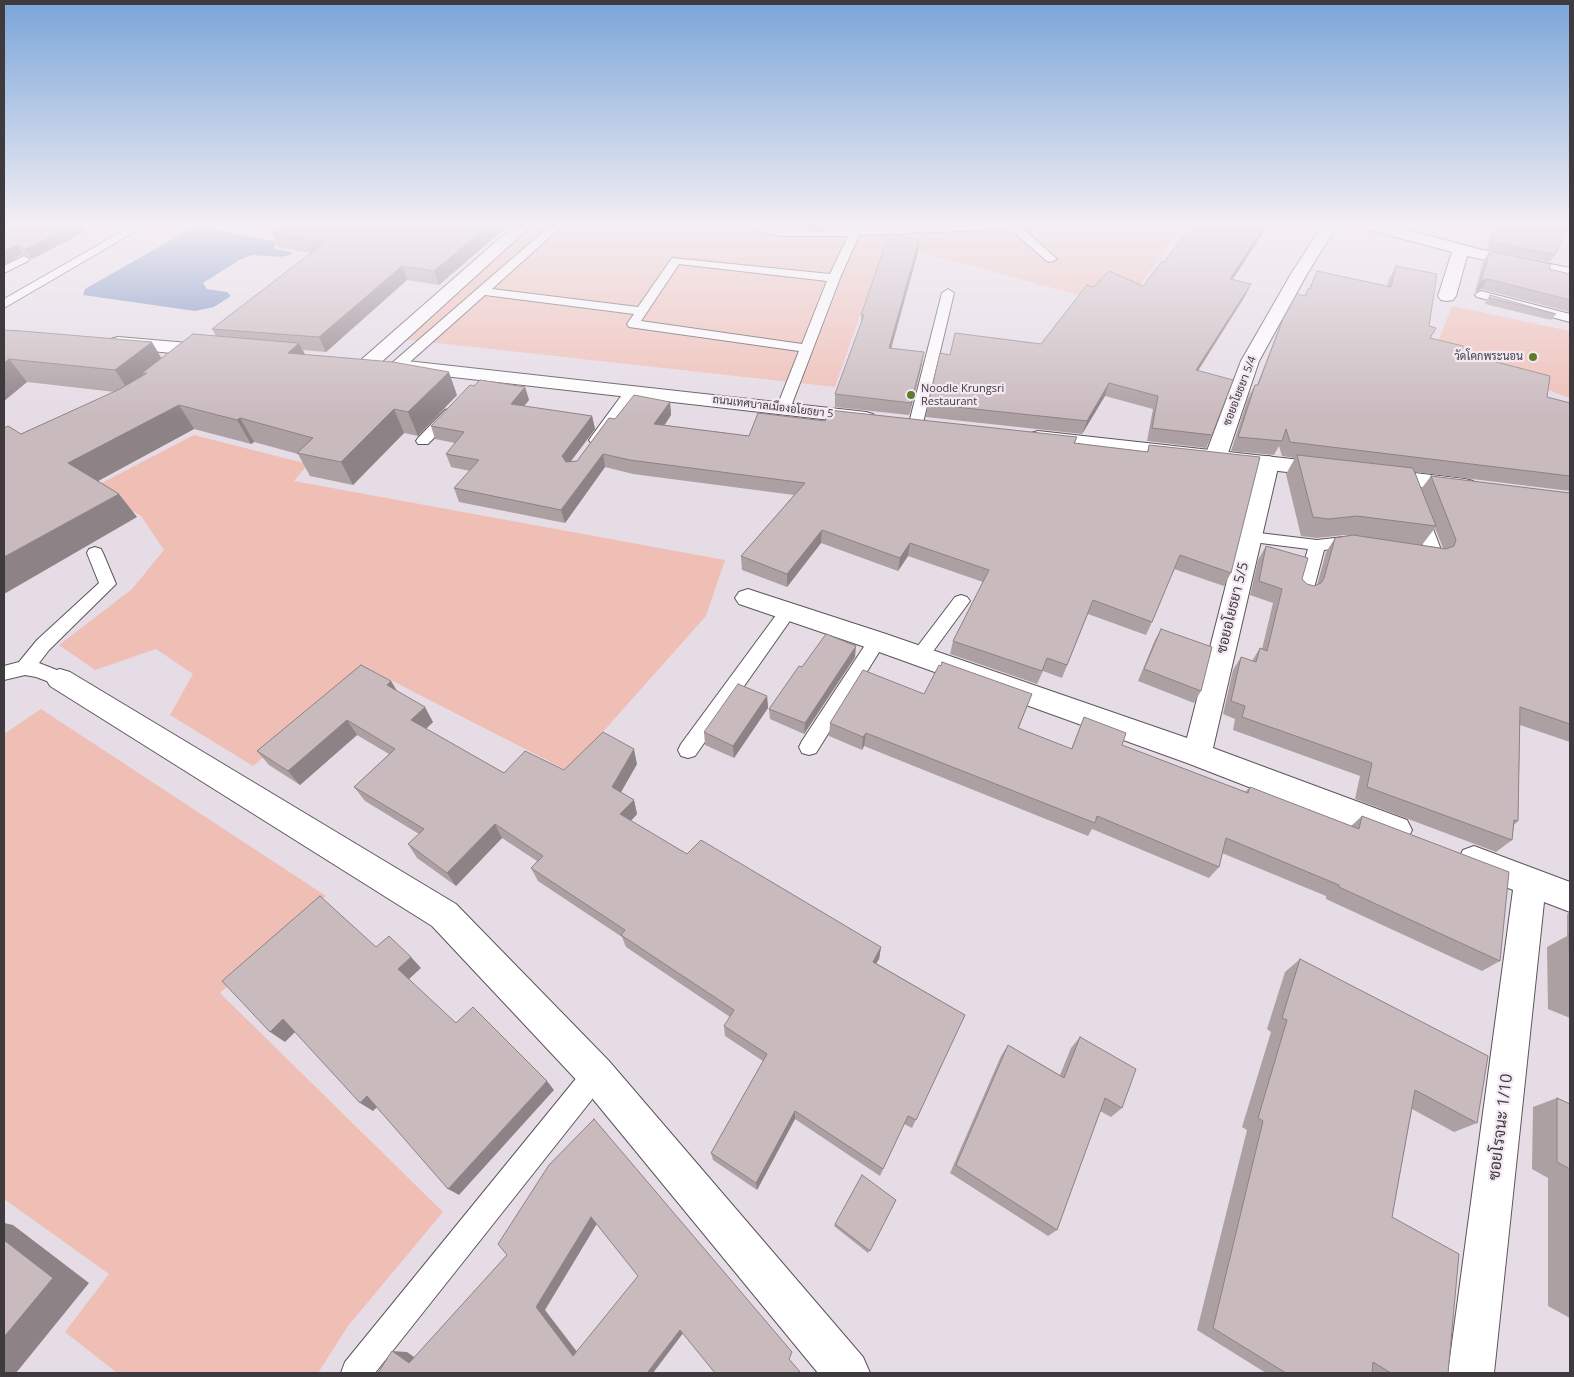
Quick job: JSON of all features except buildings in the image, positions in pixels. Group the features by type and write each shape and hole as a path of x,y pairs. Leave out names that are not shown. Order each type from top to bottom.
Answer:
{"street":[{"path":"369,363 453,288"},
{"name":"ซอยอโยธยา 5/4","path":"1216,456 1250,361 1290,288"},
{"path":"1446,296 1448,288"},
{"path":"103,342 231,352"},
{"path":"179,367 201,350"},
{"name":"ถนนเทศบาลเมืองอโยธยา 5","path":"349,361 398,366 480,382 632,391 909,423"},
{"path":"1021,435 1484,488"},
{"name":"ซอยอโยธยา 5/5","path":"1197,754 1268,462"},
{"path":"748,598 877,641 1197,754 1419,839"},
{"path":"60,680 444,915 596,1074 846,1373"},
{"path":"1447,849 1570,897"},
{"name":"ซอยโรจนะ 1/10","path":"1471,1373 1530,881"}],"lane":[{"path":"4,304 31,288"},
{"path":"398,366 486,288"},
{"path":"657,288 633,324 807,348"},
{"path":"783,409 830,288"},
{"path":"483,291 642,311"},
{"path":"909,423 948,293"},
{"path":"1481,295 1570,318"},
{"path":"585,454 632,391"},
{"path":"423,441 461,402"},
{"path":"1407,479 1435,555 1407,551"},
{"path":"1251,537 1316,545 1344,542 1371,546"},
{"path":"1304,592 1316,545"},
{"path":"25,668 43,644 108,584 95,553"},
{"path":"920,656 961,601"},
{"path":"688,750 788,611"},
{"path":"810,747 877,641"},
{"path":"4,673 25,668 39,670 60,680"},
{"path":"356,1373 596,1074"}],"shaded area":[{"path":"458,288 869,288 835,387 401,339"},
{"path":"1054,288 1138,288 1124,307"},
{"path":"1452,306 1570,331 1570,398 1435,349"},
{"path":"194,435 308,464 294,481 725,560 706,616 568,771 369,669 253,766 170,715 193,674 156,649 95,670 59,645 132,589 164,550 141,516 94,487"},
{"path":"41,709 326,896 220,993 443,1212 348,1326 318,1373 117,1373 65,1332 109,1274 4,1199 4,734"}],"water":[{"path":"207,288 227,292 231,296 214,307 195,311 83,295 85,289"}],"place":[{"name":"วัดโคกพระนอน","path":"1533,357"},
{"name":"Noodle Krungsri Restaurant","path":"911,395"}]}
